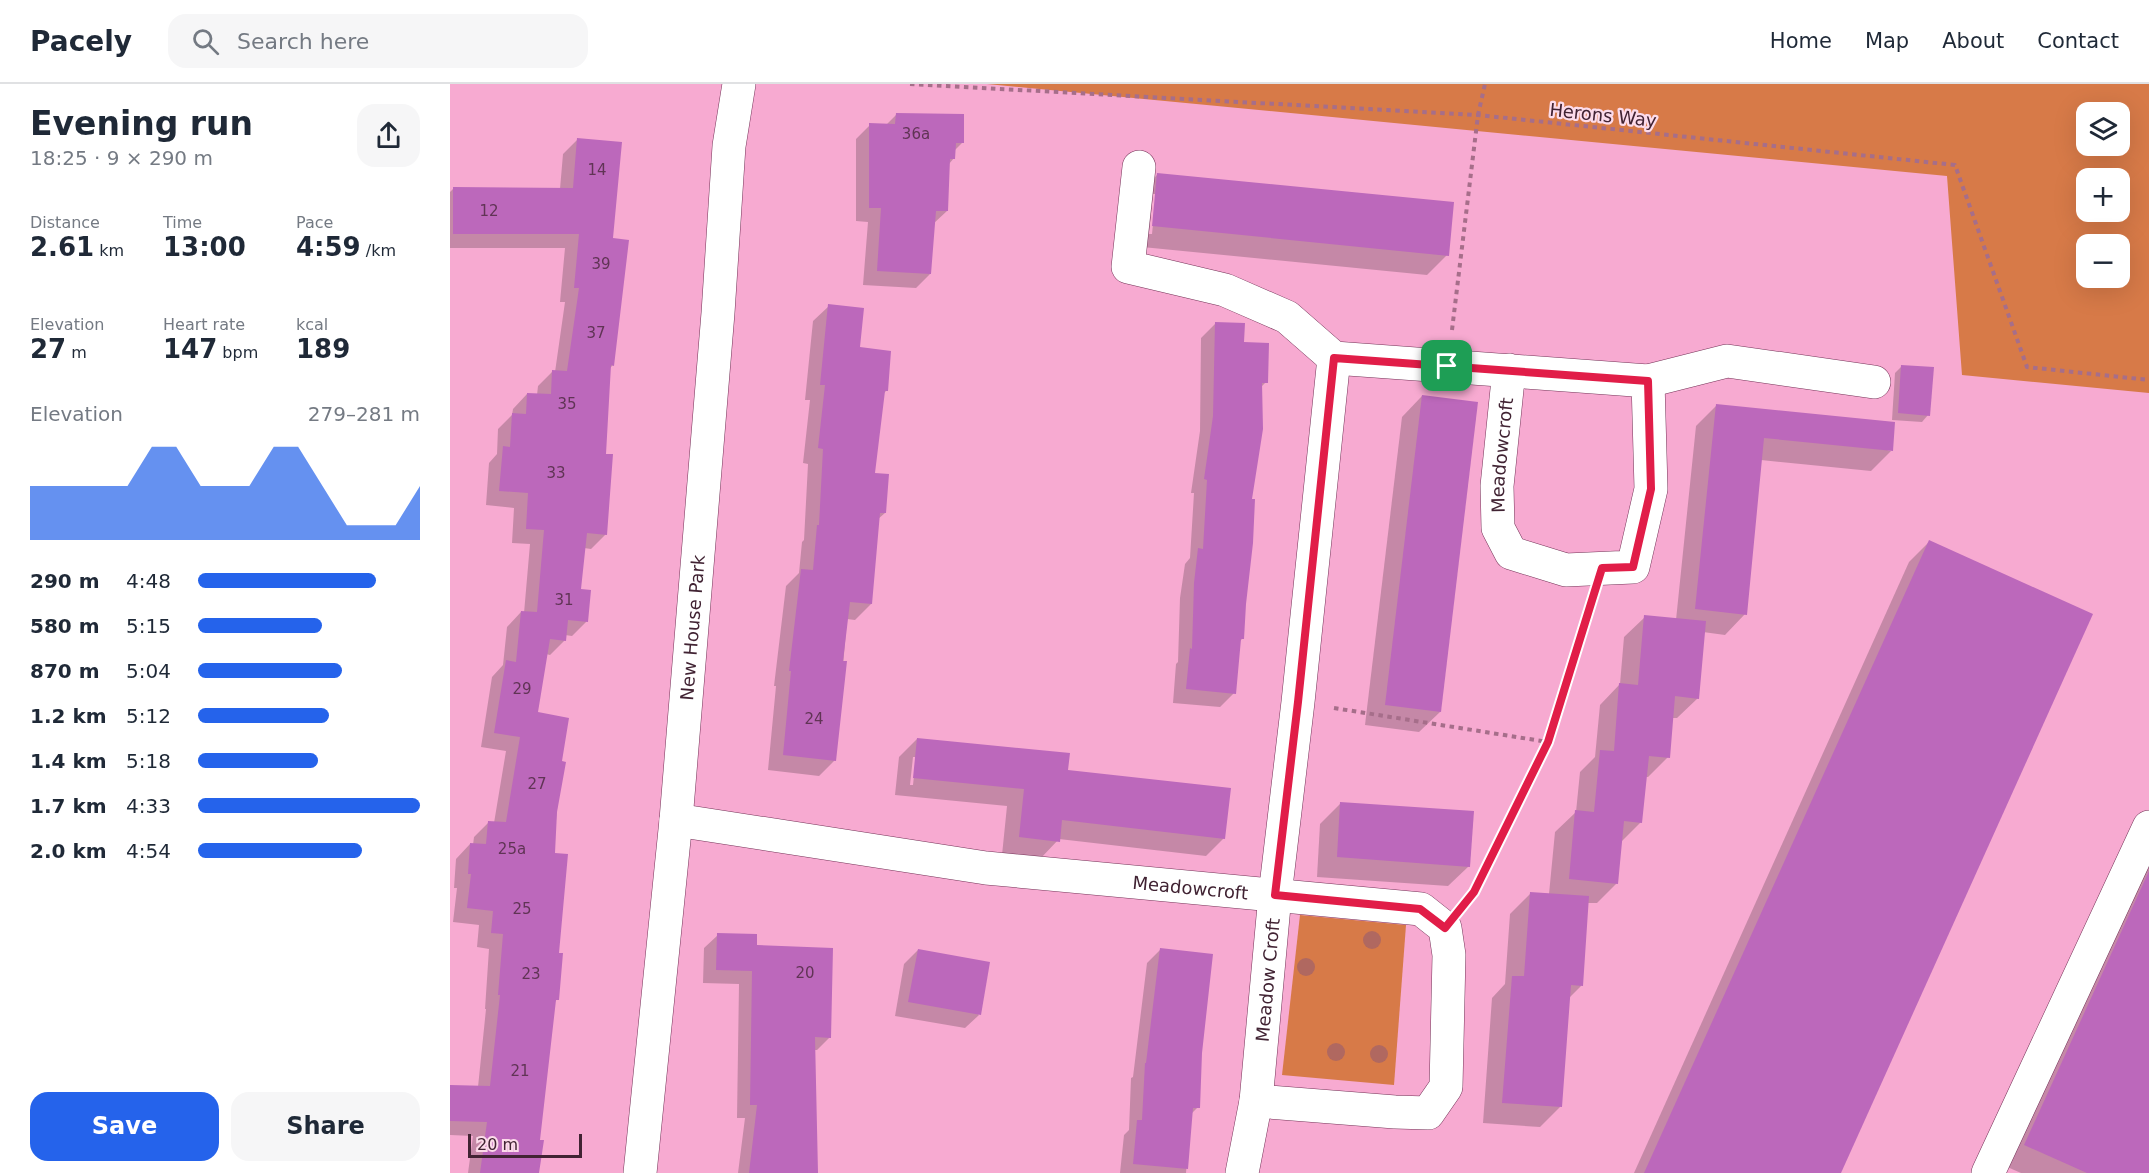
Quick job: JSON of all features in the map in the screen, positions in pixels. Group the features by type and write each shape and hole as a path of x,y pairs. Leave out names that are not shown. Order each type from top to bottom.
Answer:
{"street":[{"name":"New House Park","path":"640,1173 676,820 718,313 729,146 739,84"},
{"path":"1139,167 1128,267 1225,290 1287,317 1334,358"},
{"name":"Meadowcroft","path":"1334,358 1509,370 1648,381 1651,489 1633,567 1566,570 1511,554 1498,528 1497,486 1509,370"},
{"name":"Meadow Croft","path":"1242,1173 1256,1101 1275,895 1334,358"},
{"path":"1648,381 1727,361 1874,382"},
{"name":"Meadowcroft","path":"676,820 986,868 1420,909 1445,928"},
{"path":"1988,1173 2149,827"},
{"path":"1256,1101 1428,1113 1446,1087 1449,955 1445,928"}],"path":[{"name":"Herons Way","path":"910,84 1478,115 1955,165 2027,367 2149,380"},
{"path":"1447,366 1478,115 1485,84"},
{"path":"1445,928 1474,892 1548,742 1602,568"},
{"path":"1298,702 1548,742"}],"shaded area":[{"path":"987,84 2149,84 2149,393 1962,375 1947,176"},
{"path":"1300,915 1406,925 1394,1085 1282,1075"}],"building":[{"path":"896,113 964,114 964,143 956,143 955,159 950,159 948,211 936,211 931,274 877,271 881,208 869,208 869,123 895,124"},
{"path":"577,138 622,142 613,238 629,240 614,366 611,365 606,454 613,454 607,535 587,533 581,589 591,590 588,622 568,620 566,641 550,639 538,712 569,718 562,761 566,762 557,812 555,853 568,854 559,953 563,953 540,1140 544,1140 539,1173 480,1173 487,1122 450,1121 450,1085 490,1086 500,995 498,995 503,934 491,933 493,911 467,908 471,874 468,874 470,843 486,844 488,821 506,822 520,737 494,733 506,660 516,662 521,611 537,612 544,530 526,529 528,493 499,491 503,446 510,447 512,413 526,414 527,393 551,394 552,370 567,371 579,288 574,288 579,234 453,234 453,187 573,188"},
{"path":"1157,173 1454,202 1449,256 1152,226"},
{"path":"828,304 864,308 860,347 891,351 888,391 885,391 875,473 889,474 886,513 880,513 872,604 850,602 843,661 847,661 836,761 783,755 791,671 789,671 801,569 813,570 817,525 819,525 823,449 818,448 825,385 820,385"},
{"path":"1215,322 1245,323 1244,342 1269,343 1268,383 1262,383 1263,429 1252,499 1255,499 1253,543 1236,694 1186,689 1190,648 1192,649 1194,583 1198,548 1203,549 1207,480 1204,479 1213,416"},
{"path":"1901,365 1934,367 1930,416 1898,413"},
{"path":"1422,395 1478,402 1441,712 1385,705"},
{"path":"1716,404 1895,422 1893,451 1764,438 1747,615 1695,609"},
{"path":"1929,540 2093,614 1841,1173 1644,1173"},
{"path":"1644,615 1706,621 1699,699 1675,696 1670,758 1649,756 1642,823 1624,821 1618,884 1569,879 1575,810 1594,812 1600,750 1614,751 1619,683 1638,685"},
{"path":"917,738 1070,753 1068,770 1231,788 1225,839 1062,820 1060,842 1019,837 1024,789 913,778"},
{"path":"1340,802 1474,811 1470,867 1337,857"},
{"path":"2149,871 2149,1173 2087,1173 2024,1145"},
{"path":"1530,892 1589,896 1583,986 1571,985 1562,1107 1502,1103 1512,976 1524,976"},
{"path":"717,933 757,934 757,945 833,948 831,1038 815,1037 818,1173 749,1173 757,1105 750,1105 752,971 716,970"},
{"path":"1160,948 1213,954 1202,1053 1200,1108 1193,1108 1188,1169 1133,1164 1137,1120 1142,1120 1145,1063"},
{"path":"918,949 990,962 981,1015 908,1002"}],"route":[{"path":"1334,358 1447,366 1648,381 1651,489 1633,567 1602,568 1548,742 1474,892 1445,928 1420,909 1275,895 1334,358"}]}
